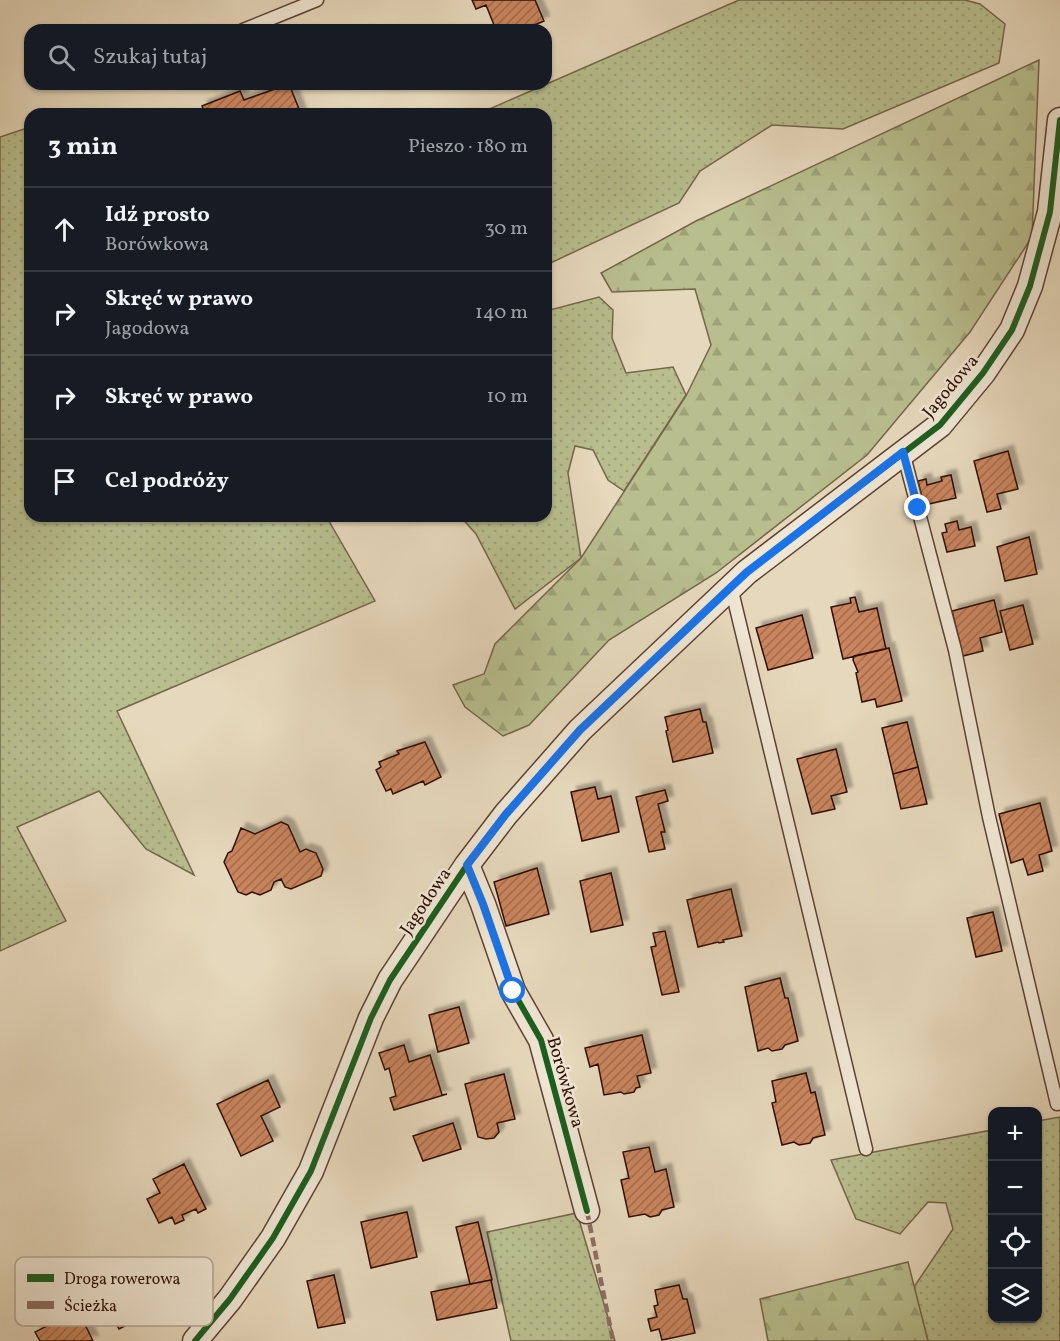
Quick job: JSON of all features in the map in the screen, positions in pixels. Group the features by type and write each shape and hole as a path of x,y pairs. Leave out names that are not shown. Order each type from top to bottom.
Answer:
{"street":[{"name":"Jagodowa","path":"213,1319 273,1238 311,1172 371,1018 390,980 467,865 506,814 580,730 747,572 940,425 983,373 1012,330 1030,286 1057,187 1060,120"},
{"name":"Borówkowa","path":"467,865 513,991 541,1040 587,1211"},
{"name":"Jagodowa","path":"195,1341 208,1326"}],"lane":[{"path":"258,24 317,0"},
{"path":"903,452 955,650 989,817 1057,1104"},
{"path":"731,587 866,1149"}],"green space":[{"path":"739,0 965,0 980,4 1005,24 999,63 843,129 772,125 700,171 679,203 552,262 552,108 492,108 533,90 552,90 552,82"},
{"path":"1039,60 1032,237 970,332 867,455 716,573 609,640 529,725 503,736 465,707 453,685 484,674 495,644 581,558 686,396 711,345 695,289 612,292 601,273 696,221"},
{"path":"24,129 24,522 329,522 375,601 117,711 194,875 146,849 99,791 17,827 66,921 0,951 0,137"},
{"path":"599,297 613,310 612,338 626,373 673,367 686,395 624,491 608,480 593,450 575,446 568,473 581,558 515,609 476,534 465,522 552,522 552,309"},
{"path":"1060,1117 1060,1341 928,1341 914,1287 953,1229 946,1203 928,1202 900,1234 856,1219 831,1160 988,1131 988,1323 1042,1323 1042,1120"},
{"path":"577,1213 615,1341 511,1341 487,1232"},
{"path":"908,1262 928,1341 768,1341 760,1299"}],"building":[{"path":"472,0 535,0 544,21 537,24 494,24 486,5 476,9"},
{"path":"272,90 291,90 299,108 203,108 202,106 240,91 244,100"},
{"path":"1008,451 1018,489 997,494 1001,509 987,512 974,461"},
{"path":"951,475 956,498 924,505 918,481 926,479 927,485 942,481 941,477"},
{"path":"957,521 959,530 971,527 975,546 947,552 942,533 947,532 945,524"},
{"path":"1029,537 1037,574 1005,581 997,547"},
{"path":"855,597 859,612 877,608 886,649 843,659 831,607 851,603 850,598"},
{"path":"994,600 1002,632 980,638 983,651 963,656 952,611"},
{"path":"1023,605 1033,644 1010,650 1000,611"},
{"path":"802,615 813,658 768,670 756,628"},
{"path":"889,648 902,701 877,707 875,699 862,702 854,656"},
{"path":"700,709 703,722 706,722 713,753 673,762 665,717"},
{"path":"907,722 918,767 893,774 882,728"},
{"path":"425,742 441,777 425,785 423,781 393,794 391,789 386,791 376,770 381,767 379,762 399,754 397,751"},
{"path":"836,749 847,792 831,796 835,809 812,814 797,759"},
{"path":"918,767 927,804 901,809 893,774"},
{"path":"595,787 598,799 611,796 619,832 582,841 571,792"},
{"path":"665,790 668,801 658,804 665,832 661,832 665,849 649,852 636,797"},
{"path":"1040,803 1052,851 1039,855 1043,871 1028,875 1023,859 1011,863 999,814"},
{"path":"281,822 288,825 300,852 306,849 316,853 323,869 321,876 291,889 285,887 281,879 274,882 271,890 260,895 252,892 246,895 238,892 224,862 228,853 232,851 241,828 255,834"},
{"path":"537,868 549,914 506,926 494,882"},
{"path":"611,873 623,925 591,932 580,881"},
{"path":"731,889 742,936 698,947 687,900"},
{"path":"993,912 1002,951 976,957 967,918"},
{"path":"665,931 679,992 662,995 651,947 656,946 653,933"},
{"path":"780,978 785,998 788,998 798,1041 785,1045 782,1049 772,1051 768,1048 758,1051 745,987"},
{"path":"459,1007 469,1043 438,1052 429,1015"},
{"path":"642,1035 651,1073 637,1076 640,1087 634,1092 604,1095 598,1064 590,1067 585,1048"},
{"path":"404,1045 409,1062 430,1055 442,1095 447,1094 394,1110 390,1098 396,1096 389,1068 385,1070 379,1053"},
{"path":"806,1073 811,1093 815,1092 825,1135 813,1138 810,1143 799,1145 794,1142 782,1145 772,1103 776,1102 772,1081"},
{"path":"504,1074 515,1119 497,1123 499,1132 494,1138 478,1137 465,1084"},
{"path":"268,1080 280,1107 261,1116 273,1141 241,1156 217,1104"},
{"path":"453,1123 461,1149 423,1161 413,1136"},
{"path":"649,1147 655,1172 666,1169 674,1207 662,1210 659,1215 650,1217 645,1214 629,1217 621,1180 629,1178 623,1152"},
{"path":"184,1164 206,1209 198,1213 196,1209 182,1215 184,1220 175,1224 172,1217 159,1223 147,1199 160,1193 153,1179"},
{"path":"407,1212 417,1257 371,1268 361,1222"},
{"path":"478,1222 492,1280 470,1284 456,1227"},
{"path":"334,1275 345,1323 318,1328 307,1281"},
{"path":"491,1280 497,1308 437,1320 431,1292"},
{"path":"679,1285 683,1299 687,1299 695,1333 662,1340 659,1329 651,1331 648,1319 657,1317 654,1306 658,1305 655,1290"},
{"path":"47,1326 86,1326 93,1341 40,1341 35,1332"}],"marked path":[{"path":"587,1211 613,1341"}],"cycle path":[{"path":"213,1319 273,1238 311,1171 371,1018 390,980 467,865 506,814 580,730 747,572 940,425 983,373 1012,330 1030,286 1050,212 1060,120"},
{"path":"467,865 513,991 541,1040 587,1211"},
{"path":"195,1341 208,1326"}],"route":[{"path":"513,991 467,865 506,814 580,730 747,572 903,452 918,508"}]}
